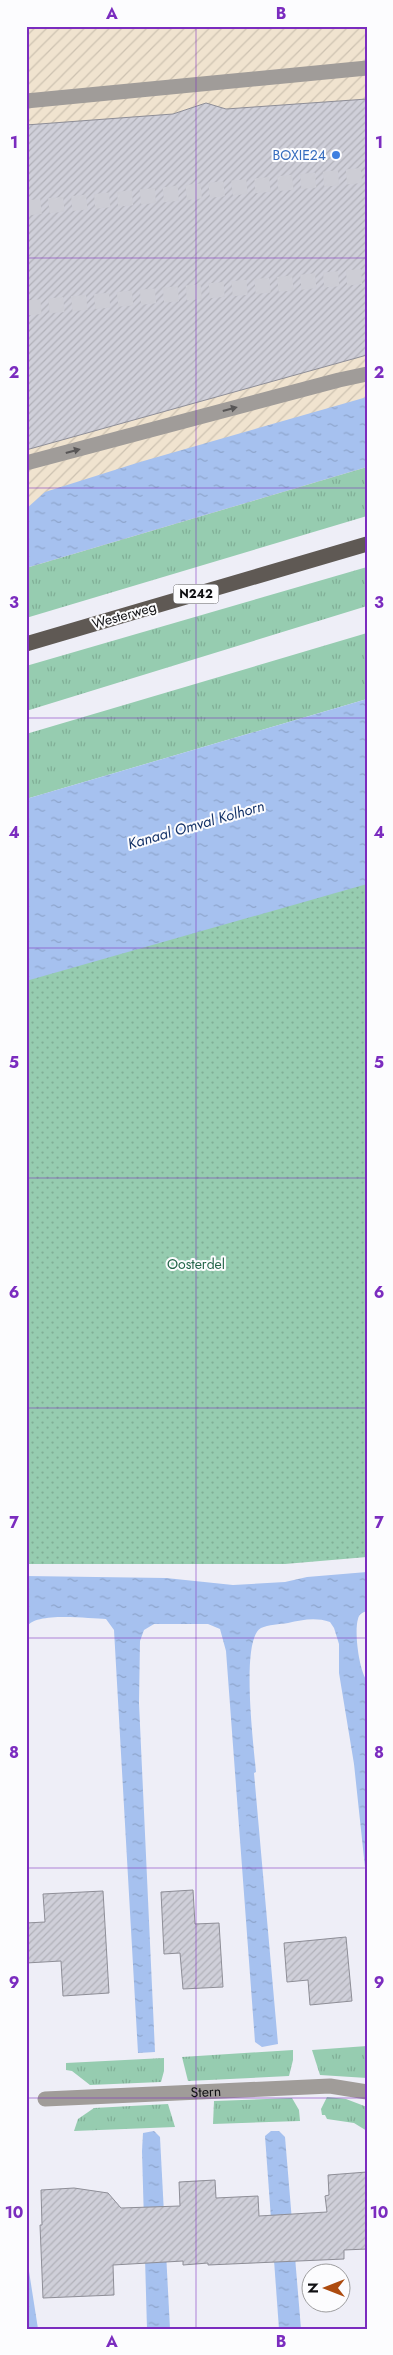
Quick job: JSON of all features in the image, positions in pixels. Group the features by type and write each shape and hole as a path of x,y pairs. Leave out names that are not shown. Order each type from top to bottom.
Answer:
{"main road":[{"name":"Westerweg","path":"26,644 367,544"}],"street":[{"path":"26,101 367,68"},
{"path":"26,463 367,374"},
{"name":"Stern","path":"45,2099 330,2086 367,2092"}],"shaded area":[{"path":"26,26 367,26 367,498 26,589"}],"green space":[{"path":"367,467 367,516 26,618 26,568"},
{"path":"367,567 367,606 26,711 26,666"},
{"path":"367,633 367,699 26,799 26,734"},
{"name":"Oosterdel","path":"367,883 367,1557 285,1564 26,1564 26,972"},
{"path":"367,2046 367,2078 320,2075 312,2050"},
{"path":"293,2050 293,2060 289,2076 188,2081 182,2057"},
{"path":"164,2058 164,2071 161,2082 90,2085 72,2071 66,2070 66,2063"},
{"path":"327,2097 346,2099 367,2107 367,2131 354,2123 327,2119 325,2115 322,2115 321,2109"},
{"path":"292,2098 299,2110 300,2121 213,2124 214,2101"},
{"path":"168,2104 175,2127 74,2131 78,2119 94,2108"}],"water":[{"path":"367,397 367,467 26,568 26,509 45,492 140,462"},
{"name":"Kanaal Omval Kolhorn","path":"367,699 367,884 26,981 26,799"},
{"path":"367,1572 367,1611 359,1617 357,1641 364,1676 367,1681 367,1886 354,1764 339,1673 339,1644 334,1628 330,1622 314,1619 264,1627 255,1636 251,1652 250,1695 256,1772 254,1773 278,2044 262,2047 255,2042 226,1651 220,1629 208,1624 154,1624 144,1630 140,1641 139,1703 155,2052 138,2053 114,1630 106,1619 75,1617 39,1619 26,1628 26,1576 166,1578 233,1585 285,1582 307,1577"},
{"path":"154,2131 160,2137 170,2329 147,2329 142,2151 143,2133"},
{"path":"271,2131 279,2131 285,2137 301,2329 279,2329 265,2136"},
{"path":"26,2252 38,2329 26,2329"}],"building":[{"path":"367,99 367,355 26,450 26,125 173,114 206,103 226,109"},
{"path":"193,1890 195,1924 219,1923 223,1987 183,1989 180,1953 164,1954 161,1892"},
{"path":"103,1891 109,1993 63,1996 61,1961 26,1963 26,1923 45,1922 43,1894"},
{"path":"346,1937 352,2001 310,2005 308,1980 287,1982 284,1943"},
{"path":"367,2172 367,2249 344,2250 344,2259 208,2265 208,2263 183,2265 183,2261 113,2265 114,2295 43,2298 40,2225 42,2225 41,2190 74,2188 108,2193 121,2208 180,2206 179,2182 215,2180 216,2198 258,2196 259,2216 327,2212 325,2196 329,2195 328,2175"}],"tunnel":[{"path":"26,208 367,175"},
{"path":"26,308 367,276"}],"place":[{"name":"BOXIE24","path":"336,155"}]}
